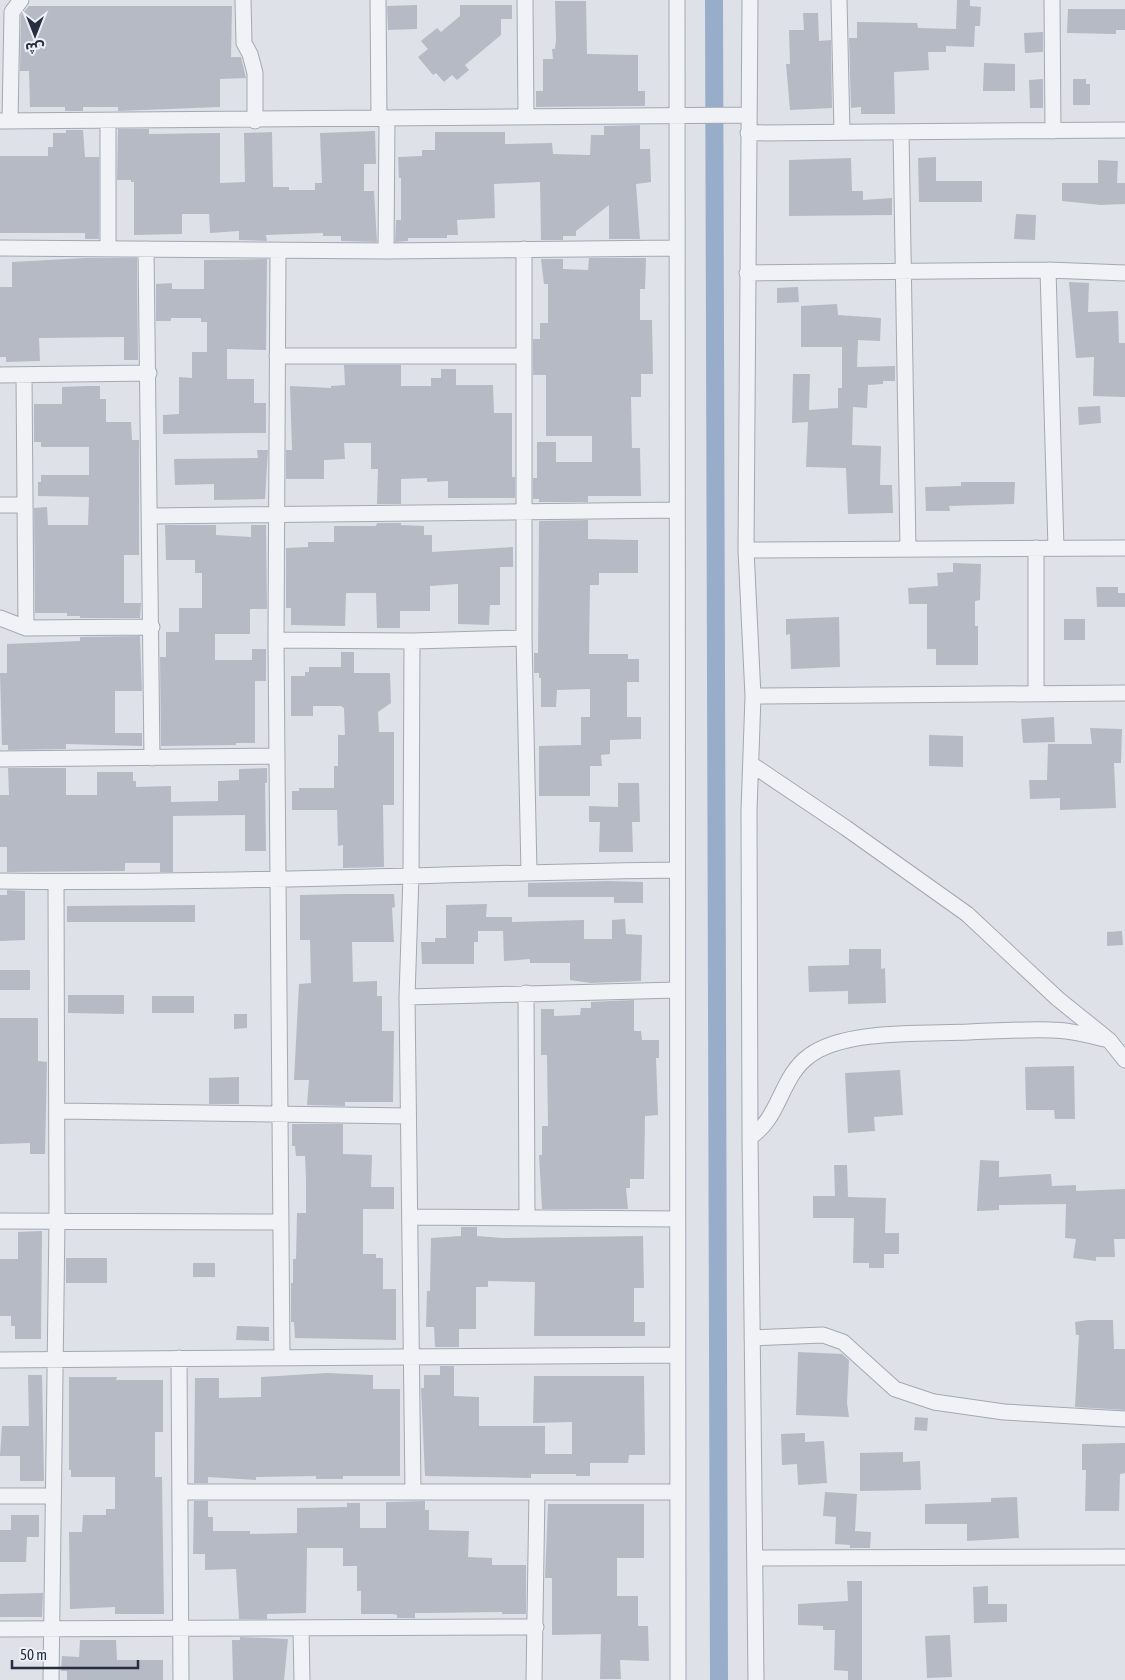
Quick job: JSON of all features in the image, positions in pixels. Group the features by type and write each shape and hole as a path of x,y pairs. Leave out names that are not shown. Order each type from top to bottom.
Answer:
{"street":[{"path":"21,0 12,12 5,121 255,121 747,115"},
{"path":"244,0 244,43 250,54 255,73 255,121"},
{"path":"378,0 386,251"},
{"path":"526,0 526,117"},
{"path":"676,0 678,1680"},
{"path":"750,0 747,115 746,550 753,696 750,764 750,1137 756,1680"},
{"path":"840,0 842,132"},
{"path":"1052,0 1053,131"},
{"path":"108,122 108,248"},
{"path":"748,133 1125,130"},
{"path":"901,132 908,549"},
{"path":"0,248 386,251 677,248"},
{"path":"146,249 151,516 152,758"},
{"path":"524,249 524,638 529,872"},
{"path":"278,250 276,640 282,1358"},
{"path":"747,273 1048,270 1125,273"},
{"path":"1048,270 1056,548"},
{"path":"277,356 524,356"},
{"path":"0,375 149,373"},
{"path":"24,376 26,628"},
{"path":"0,505 25,505"},
{"path":"151,516 677,510"},
{"path":"1036,548 1036,693"},
{"path":"746,550 1125,548"},
{"path":"0,618 26,628 152,627"},
{"path":"276,640 412,641 524,638"},
{"path":"412,641 411,875 407,997 412,1491"},
{"path":"753,696 1125,693"},
{"path":"0,758 277,756"},
{"path":"750,764 846,828 966,914 1058,999 1109,1040 1125,1060"},
{"path":"0,882 277,880 529,872 676,870"},
{"path":"51,1680 57,1221 56,882"},
{"path":"407,997 677,990"},
{"path":"526,993 527,1218"},
{"path":"750,1137 759,1132 770,1117 795,1069 820,1048 833,1043 869,1037 1054,1030 1109,1040 1125,1047"},
{"path":"57,1111 408,1116"},
{"path":"410,1217 677,1219"},
{"path":"0,1221 280,1222"},
{"path":"752,1338 823,1335 830,1337 843,1342 857,1352 886,1383 895,1389 934,1402 1004,1412 1125,1419"},
{"path":"0,1360 677,1355"},
{"path":"179,1358 181,1680"},
{"path":"180,1492 678,1492"},
{"path":"534,1680 537,1492"},
{"path":"0,1496 52,1496"},
{"path":"755,1558 1125,1556"},
{"path":"301,1628 302,1680"},
{"path":"0,1629 536,1628"}],"building":[{"path":"957,0 970,0 970,6 981,7 980,26 975,26 974,47 946,46 946,52 928,52 929,70 894,72 895,114 861,114 861,107 851,108 849,38 857,38 857,22 917,23 918,28 956,29"},
{"path":"555,1 586,1 587,54 638,55 638,91 645,91 645,106 536,107 536,91 543,91 543,59 553,59 552,49 555,49"},
{"path":"417,5 417,29 388,30 387,6"},
{"path":"460,5 512,5 512,19 501,19 501,35 465,65 469,70 457,80 452,75 444,82 436,73 433,75 418,57 428,49 421,41 437,28 441,32 460,16"},
{"path":"29,6 232,6 231,57 241,57 246,78 220,79 220,107 118,111 118,107 83,107 83,111 65,111 65,107 30,107 29,71 20,71 21,15"},
{"path":"1068,9 1125,9 1125,30 1116,30 1116,34 1067,33"},
{"path":"803,13 818,13 819,41 831,40 832,108 790,110 786,64 790,64 789,30 804,30"},
{"path":"1043,32 1043,52 1025,53 1024,33"},
{"path":"984,63 1015,64 1015,91 983,91"},
{"path":"1043,79 1043,108 1030,108 1029,80"},
{"path":"1073,79 1086,79 1086,84 1090,84 1090,105 1073,105"},
{"path":"640,125 640,149 650,149 651,182 636,184 640,239 609,239 609,205 576,231 576,236 563,236 563,240 541,240 540,182 494,184 495,218 457,220 458,235 447,235 447,238 408,238 408,241 395,242 396,220 401,220 401,178 399,178 398,157 422,156 422,150 435,150 435,132 505,132 505,144 552,143 553,154 590,155 591,135 604,135 604,126"},
{"path":"118,129 149,129 149,134 220,133 220,183 245,182 244,133 272,132 273,187 289,187 289,190 315,190 315,183 322,183 320,133 375,131 376,164 364,164 364,191 374,191 377,242 341,241 341,236 323,236 323,233 266,235 267,241 239,240 239,231 210,233 209,214 182,214 182,234 134,235 134,182 131,182 131,180 117,180"},
{"path":"66,130 83,130 85,157 99,157 99,239 85,239 85,233 0,233 0,156 48,156 48,147 53,147 53,133 66,133"},
{"path":"936,157 936,181 982,181 982,202 919,202 918,158"},
{"path":"851,158 852,191 863,191 863,200 892,198 892,215 789,216 789,160"},
{"path":"1098,160 1118,161 1117,183 1125,183 1125,204 1101,205 1062,201 1062,183 1098,183"},
{"path":"1016,214 1036,215 1035,240 1014,239"},
{"path":"85,258 137,258 138,360 124,360 124,337 39,338 40,361 6,362 6,357 0,357 0,287 12,287 12,262"},
{"path":"589,258 646,258 645,289 640,289 640,320 652,320 653,374 641,374 641,397 631,397 632,448 640,448 641,496 588,496 588,502 539,502 539,499 533,499 533,478 537,478 537,442 556,442 556,462 592,462 592,436 546,436 546,375 533,375 533,339 540,339 540,323 548,323 548,284 544,284 541,259 563,259 563,269 588,270"},
{"path":"267,259 266,350 227,349 227,379 254,379 254,403 266,403 266,433 163,434 163,415 179,414 179,377 192,378 192,352 207,352 207,322 201,322 201,318 171,318 171,321 156,321 156,284 172,283 172,289 204,289 204,260"},
{"path":"1069,282 1089,283 1088,312 1118,311 1119,343 1125,343 1125,397 1093,396 1094,357 1076,358"},
{"path":"798,287 799,302 777,303 777,288"},
{"path":"837,304 838,315 881,318 880,341 858,340 857,367 895,366 895,381 883,381 883,384 868,385 867,408 853,407 852,445 881,446 880,485 892,485 893,513 848,514 846,468 806,467 808,422 792,423 793,374 810,374 809,410 838,408 838,388 842,388 842,347 801,347 801,306"},
{"path":"344,365 401,365 401,386 431,386 431,378 441,378 441,369 456,369 456,385 493,385 494,413 512,413 512,477 515,477 515,498 448,498 448,481 427,482 427,478 401,479 401,504 377,504 378,469 371,469 371,443 344,443 345,459 324,460 324,479 286,479 286,450 292,450 290,386 331,388 331,386 345,385"},
{"path":"100,386 100,399 106,399 106,422 131,422 132,440 139,440 139,555 124,555 124,603 141,603 140,618 80,618 80,616 67,616 67,613 35,613 34,508 47,507 48,525 88,525 89,497 38,496 38,482 41,482 41,475 89,475 89,447 41,447 41,442 34,442 34,404 62,404 62,387"},
{"path":"1100,406 1101,423 1079,425 1078,407"},
{"path":"257,450 268,450 265,499 214,500 214,484 175,485 174,459 258,458"},
{"path":"961,482 1015,482 1014,504 949,506 950,511 926,511 925,487 961,486"},
{"path":"588,520 588,539 638,540 638,573 599,573 599,585 590,585 589,654 628,654 628,659 639,659 639,682 627,682 627,717 641,717 641,739 610,740 610,754 601,755 602,766 590,766 590,796 539,796 539,746 581,745 581,717 590,717 590,689 557,690 556,707 541,707 541,678 539,678 539,673 534,673 534,653 538,653 539,521"},
{"path":"377,523 401,523 401,525 424,526 424,535 432,535 432,552 513,547 513,567 500,567 500,605 490,605 489,625 458,624 458,584 430,586 430,611 400,611 400,628 377,628 376,593 346,593 345,626 291,625 291,608 286,608 286,548 308,547 308,542 334,542 334,526 376,526"},
{"path":"165,525 216,525 216,535 251,537 251,525 266,525 267,609 250,609 250,634 215,634 215,660 252,660 252,649 266,649 266,681 255,681 255,743 161,746 160,657 166,657 166,632 179,632 179,608 202,608 202,573 195,573 195,560 166,560"},
{"path":"953,563 981,564 980,600 975,601 975,626 978,626 978,665 936,665 936,649 927,649 927,604 909,604 908,588 938,586 937,573 953,572"},
{"path":"1096,587 1118,587 1118,593 1125,593 1125,607 1097,607"},
{"path":"839,617 840,667 791,669 790,634 786,635 786,619"},
{"path":"1064,619 1085,619 1085,640 1064,640"},
{"path":"140,636 142,691 115,691 115,733 142,733 142,746 66,744 66,749 8,750 8,745 2,745 0,673 7,673 7,644 80,641 80,637"},
{"path":"341,652 354,652 354,673 390,673 391,703 378,712 379,732 394,732 394,805 383,805 384,867 343,868 343,845 338,846 337,810 292,810 292,791 299,791 299,788 334,788 334,766 338,766 338,735 345,735 344,708 341,706 313,706 313,716 291,716 291,676 305,676 305,672 309,672 309,667 341,667"},
{"path":"1054,717 1055,742 1023,743 1021,719"},
{"path":"1090,728 1122,729 1121,763 1114,763 1116,808 1060,810 1060,798 1030,799 1029,780 1047,780 1048,744 1092,744"},
{"path":"929,735 963,736 963,767 929,766"},
{"path":"8,768 66,768 66,795 97,795 97,772 133,772 133,781 136,781 136,787 171,786 171,802 218,801 218,781 239,780 239,769 267,768 267,783 265,783 266,851 245,851 245,815 173,816 173,872 160,872 160,863 125,863 125,871 7,872 7,847 0,847 0,795 9,795"},
{"path":"618,783 639,783 640,822 632,822 633,852 599,852 600,822 589,822 589,806 618,807"},
{"path":"643,882 643,903 614,903 614,897 528,897 528,883"},
{"path":"7,890 25,891 25,940 0,941 0,895 7,895"},
{"path":"394,894 395,907 392,908 394,942 352,942 353,982 377,981 377,996 382,996 382,1031 394,1031 393,1102 345,1102 345,1106 307,1105 309,1080 294,1080 299,984 311,983 310,940 300,940 300,895"},
{"path":"487,904 486,917 512,917 512,922 584,920 584,939 612,939 612,920 625,919 626,934 642,935 641,981 591,983 570,980 570,963 530,963 530,959 504,961 503,931 478,931 478,942 474,942 474,964 422,964 421,942 435,942 435,938 446,938 446,905"},
{"path":"195,905 195,922 67,922 67,906"},
{"path":"1122,931 1123,945 1107,946 1107,932"},
{"path":"849,949 881,949 881,969 885,968 886,1003 848,1004 848,991 809,992 808,966 849,965"},
{"path":"0,970 30,970 30,990 0,990"},
{"path":"68,995 124,995 124,1014 68,1013"},
{"path":"152,996 194,996 194,1013 152,1013"},
{"path":"634,1000 634,1031 641,1031 642,1040 659,1040 659,1058 656,1058 658,1115 645,1116 644,1179 630,1179 630,1188 626,1188 628,1209 542,1209 539,1155 542,1155 542,1126 548,1126 547,1055 541,1055 541,1009 554,1009 554,1016 580,1015 581,1008 591,1008 591,1002"},
{"path":"234,1014 247,1014 247,1028 234,1029"},
{"path":"0,1018 38,1018 38,1061 47,1062 45,1154 30,1154 30,1143 0,1144"},
{"path":"1074,1066 1075,1119 1055,1119 1054,1110 1026,1110 1025,1067"},
{"path":"900,1070 903,1115 874,1117 875,1131 848,1133 845,1073"},
{"path":"239,1077 239,1104 209,1104 209,1078"},
{"path":"292,1124 343,1124 343,1154 372,1155 371,1187 394,1187 394,1209 363,1209 363,1254 376,1254 376,1258 383,1258 383,1289 396,1289 396,1340 295,1338 294,1322 291,1322 291,1283 293,1283 293,1259 296,1259 297,1213 306,1213 306,1179 305,1156 296,1156 295,1146 292,1146"},
{"path":"980,1160 999,1161 999,1177 1051,1174 1052,1186 1076,1185 1076,1191 1125,1189 1125,1239 1114,1239 1115,1257 1096,1257 1096,1261 1073,1258 1076,1239 1065,1238 1066,1204 999,1205 999,1210 977,1211"},
{"path":"834,1165 847,1165 848,1197 886,1198 885,1233 899,1233 899,1254 884,1254 884,1268 869,1268 869,1263 853,1263 854,1218 813,1218 813,1196 835,1196"},
{"path":"461,1227 477,1227 477,1236 502,1238 643,1236 644,1288 634,1288 634,1322 645,1322 645,1336 534,1336 535,1282 488,1281 488,1287 476,1287 476,1329 459,1329 459,1347 435,1347 434,1327 426,1327 427,1291 430,1291 431,1238 461,1236"},
{"path":"42,1231 41,1339 15,1339 15,1326 11,1326 11,1316 0,1316 0,1259 18,1259 18,1232"},
{"path":"66,1258 107,1258 107,1283 66,1283"},
{"path":"193,1263 215,1263 215,1277 193,1277"},
{"path":"1113,1320 1114,1349 1125,1349 1125,1410 1075,1407 1079,1335 1076,1335 1075,1322"},
{"path":"237,1326 269,1327 269,1341 236,1340"},
{"path":"798,1352 842,1354 849,1360 847,1403 849,1417 796,1415"},
{"path":"440,1366 454,1366 454,1396 479,1397 479,1426 545,1426 545,1454 572,1454 572,1422 533,1423 534,1376 644,1376 645,1455 629,1455 628,1463 590,1463 590,1476 576,1476 576,1474 531,1474 531,1478 425,1476 421,1388 424,1388 424,1375 440,1375"},
{"path":"327,1373 373,1375 373,1389 400,1389 400,1476 343,1476 343,1479 316,1479 316,1476 256,1477 256,1480 208,1477 208,1483 194,1483 195,1378 219,1378 219,1398 261,1397 261,1377"},
{"path":"28,1375 42,1375 44,1481 20,1481 20,1456 0,1456 2,1426 29,1426"},
{"path":"69,1377 117,1377 116,1380 163,1380 163,1432 155,1432 155,1477 162,1477 164,1614 115,1614 115,1607 70,1609 69,1532 82,1532 83,1515 106,1515 106,1509 115,1509 115,1477 71,1477 71,1470 69,1470"},
{"path":"915,1417 928,1418 927,1431 914,1430"},
{"path":"805,1433 805,1442 824,1441 827,1483 798,1485 797,1464 782,1465 781,1434"},
{"path":"1125,1443 1125,1473 1120,1474 1119,1511 1085,1511 1086,1470 1082,1470 1082,1444"},
{"path":"903,1452 903,1462 920,1461 921,1490 860,1491 860,1453"},
{"path":"825,1492 857,1494 855,1531 871,1532 870,1548 850,1548 850,1545 835,1544 836,1517 823,1516"},
{"path":"1017,1497 1019,1538 967,1541 967,1524 925,1524 925,1504 991,1502 991,1498"},
{"path":"194,1501 208,1501 208,1517 213,1517 213,1531 250,1531 250,1534 297,1533 297,1508 347,1507 347,1503 360,1503 360,1528 386,1528 386,1502 425,1501 425,1510 429,1510 429,1530 469,1531 468,1557 492,1558 492,1565 526,1565 526,1614 502,1614 502,1612 415,1613 415,1618 397,1618 397,1615 393,1614 361,1614 361,1591 357,1591 357,1566 343,1566 343,1548 307,1548 306,1613 267,1614 267,1619 239,1619 236,1569 205,1570 205,1554 193,1554"},
{"path":"548,1504 644,1504 644,1558 617,1558 617,1596 638,1596 638,1626 648,1626 649,1661 620,1660 621,1679 600,1679 601,1634 552,1635 552,1578 545,1578"},
{"path":"11,1515 39,1515 39,1537 27,1537 26,1562 0,1562 0,1530 11,1530"},
{"path":"847,1581 862,1581 862,1680 848,1680 848,1671 834,1670 835,1630 823,1630 823,1626 798,1625 798,1604 848,1601"},
{"path":"988,1586 988,1604 1007,1604 1007,1622 974,1623 973,1587"},
{"path":"43,1593 42,1617 0,1617 0,1594"},
{"path":"950,1635 952,1677 927,1678 925,1636"},
{"path":"240,1637 288,1639 284,1680 233,1680 232,1640 240,1640"},
{"path":"80,1640 116,1640 117,1660 163,1660 163,1680 67,1680 67,1671 61,1671 62,1656 79,1657"}],"waterway":[{"path":"714,0 719,1680"}]}
